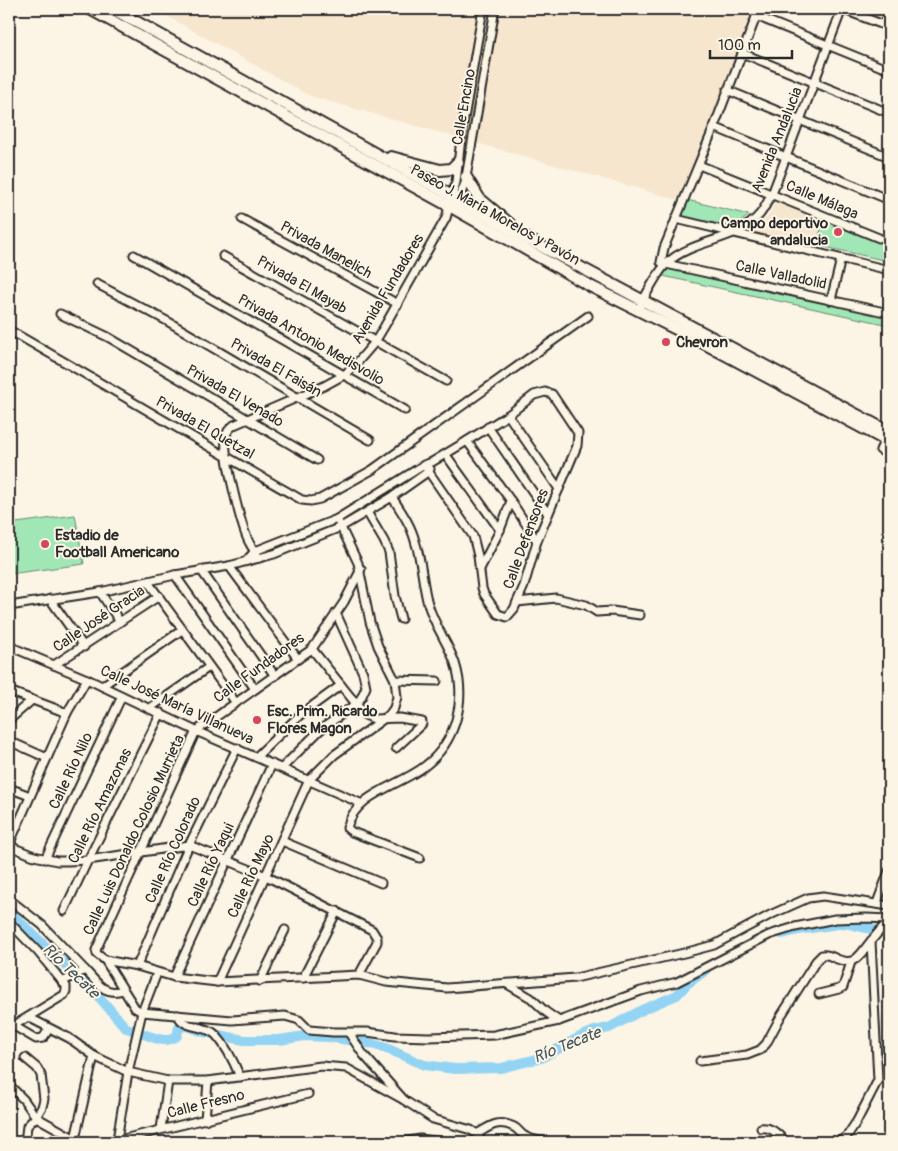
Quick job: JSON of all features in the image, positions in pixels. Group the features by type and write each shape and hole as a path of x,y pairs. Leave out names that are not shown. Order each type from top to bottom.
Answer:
{"highway":[{"name":"Paseo J. María Morelos y Pavón","path":"90,9 454,203 518,234 640,305 888,438"},
{"name":"Paseo J. María Morelos y Pavón","path":"113,9 375,153 590,286 640,305"},
{"path":"375,153 440,170 451,169 458,162"},
{"path":"466,177 479,198 503,218 518,234"}],"street":[{"name":"Calle Encino","path":"454,203 458,162 483,9"},
{"name":"Calle Encino","path":"454,203 466,177 495,9"},
{"path":"842,9 889,27"},
{"name":"Avenida Andalucia","path":"640,305 666,264 682,252 699,244 733,234 745,227 760,214 772,194 842,9"},
{"path":"666,264 661,262 662,257 758,12 889,70"},
{"path":"742,53 889,113"},
{"path":"728,90 889,157"},
{"path":"714,127 887,199"},
{"name":"Calle Málaga","path":"699,164 879,238"},
{"name":"Avenida Fundadores","path":"259,558 243,527 227,457 225,441 228,430 344,375 356,364 375,342 454,203"},
{"name":"Privada Manelich","path":"242,219 398,304"},
{"path":"676,219 889,270"},
{"name":"Privada Antonio Medisvolio","path":"134,255 405,410"},
{"name":"Privada El Mayab","path":"223,256 446,381"},
{"path":"831,300 841,259"},
{"name":"Calle Valladolid","path":"666,264 889,313"},
{"name":"Privada El Faisán","path":"97,284 167,321 370,440"},
{"name":"Privada El Venado","path":"60,314 108,337 317,460"},
{"name":"Privada El Quetzal","path":"9,330 302,500 311,501 320,499 372,470 588,316"},
{"name":"Calle Defensores","path":"480,569 484,594 498,614 507,617 517,602 532,562 537,540 576,451 578,441 576,430 552,394 546,392 534,395 508,415"},
{"path":"9,606 100,592 175,575 229,566 259,558 342,527 392,497 432,462 508,415 559,488"},
{"path":"488,427 548,514"},
{"path":"888,438 880,450 889,455"},
{"path":"467,442 512,501 537,540"},
{"path":"446,455 500,530"},
{"path":"246,561 255,551 337,519 426,468"},
{"path":"426,468 473,536 480,569"},
{"path":"392,497 411,529 416,542 430,610 455,663 458,683 458,713 448,740 430,762 414,774 360,803 347,825 348,830 420,858"},
{"path":"480,569 512,501"},
{"path":"367,512 389,552 401,619"},
{"path":"309,780 334,755 392,711 396,702 397,689 395,680 378,646 366,609 360,569 337,519"},
{"path":"229,566 298,659"},
{"name":"Calle Fundadores","path":"196,731 312,649 336,614 360,569"},
{"path":"201,570 274,676"},
{"path":"175,575 255,690"},
{"path":"148,582 236,703"},
{"path":"100,592 120,622"},
{"name":"Calle José Gracia","path":"54,665 159,596"},
{"path":"517,602 556,598 586,605 597,612 612,610 640,615"},
{"path":"50,599 84,647"},
{"path":"282,768 320,730 356,704 363,694 365,682 336,614"},
{"path":"102,686 182,630"},
{"name":"Calle José María Villanueva","path":"9,646 87,679 196,731 360,803"},
{"path":"312,649 342,685 360,712 374,719 384,718 422,722 396,748"},
{"path":"150,708 209,667"},
{"path":"87,679 66,713 11,840 12,847 45,859 57,861 88,860 189,845 266,876 367,926 374,933 377,942 359,975"},
{"path":"395,680 437,681"},
{"path":"256,757 300,715 342,685"},
{"path":"9,691 66,713"},
{"name":"Calle Río Nilo","path":"45,859 122,696"},
{"path":"9,720 32,700"},
{"name":"Calle Río Amazonas","path":"64,912 161,713"},
{"name":"Calle Luis Donaldo Colosio Murrieta","path":"104,960 97,954 96,950 196,731"},
{"path":"9,741 47,758"},
{"name":"Calle Río Colorado","path":"137,966 189,845 237,748"},
{"name":"Calle Río Yaqui","path":"174,977 272,764"},
{"name":"Calle Río Mayo","path":"217,982 309,780"},
{"path":"9,788 30,796"},
{"path":"282,840 381,883"},
{"path":"877,903 889,871"},
{"path":"104,960 137,966 174,977 217,982 359,975 386,982 447,988 507,984 575,978 714,945 770,915 808,898 824,896 888,906 886,923 856,959 846,963 828,956 822,956 816,961 781,1016 766,1044 760,1050 747,1055 700,1061"},
{"path":"9,899 42,925 107,991 114,993 123,990"},
{"path":"303,978 337,911"},
{"path":"104,960 135,1008 142,1012 232,1020 284,1016 299,1020 309,1030 349,1033 367,1032 429,1038 476,1036 516,1032 559,1021 641,992 677,982 769,934 835,920 886,923"},
{"path":"9,922 38,952 66,986 64,995 28,1017 11,1024"},
{"path":"260,980 285,930"},
{"path":"839,1142 847,1136 857,1121 878,1080 872,938"},
{"path":"819,994 843,987 851,962"},
{"path":"62,982 85,970"},
{"path":"114,1141 142,1012 157,973"},
{"path":"507,984 531,998 559,1021"},
{"path":"178,1015 182,1022 215,1034 231,1056 240,1077"},
{"path":"28,1017 68,1038 94,1056 128,1072 168,1081 208,1081 330,1066 346,1068 404,1100 432,1119 471,1130 477,1134 480,1142"},
{"path":"11,1024 36,1039 43,1038 49,1029"},
{"path":"349,1033 362,1054 404,1100"},
{"path":"9,1085 24,1100 36,1117 78,1141 94,1056"},
{"path":"24,1058 37,1068 43,1083 42,1106 36,1117 26,1126 25,1142"},
{"path":"161,1129 168,1081"},
{"path":"205,1120 208,1081"},
{"name":"Calle Fresno","path":"114,1141 308,1094"},
{"path":"477,1134 494,1124 500,1123 515,1127 524,1136 550,1142"},
{"path":"761,1128 766,1127 786,1142"},
{"path":"403,1142 420,1139 442,1142"}],"shaded area":[{"path":"154,9 755,9 682,201 310,96"},
{"path":"777,199 824,219 816,245 751,232 768,216"}],"green space":[{"path":"687,200 749,215 733,228 680,216"},
{"name":"Campo deportivo andalucia","path":"824,219 886,244 883,260 816,245"},
{"path":"670,266 889,316 889,325 663,276"},
{"name":"Estadio de Football Americano","path":"75,515 84,564 9,574 9,524"}],"waterway":[{"name":"Río Tecate","path":"9,912 99,997 126,1028 133,1030"},
{"name":"Río Tecate","path":"782,934 845,923 889,933"},
{"name":"Río Tecate","path":"143,1034 160,1040 168,1040 177,1036 179,1027 188,1026 204,1032 244,1040 279,1040 305,1036 328,1037 369,1043 386,1048 424,1065 455,1069 501,1068 541,1058 582,1036 609,1028 644,1009 677,995 687,984 706,970"}],"place":[{"name":"Campo deportivo andalucia","path":"838,232"},
{"name":"Chevron","path":"666,342"},
{"name":"Estadio de Football Americano","path":"45,544"},
{"name":"Esc. Prim. Ricardo Flores Magon","path":"257,720"}]}
